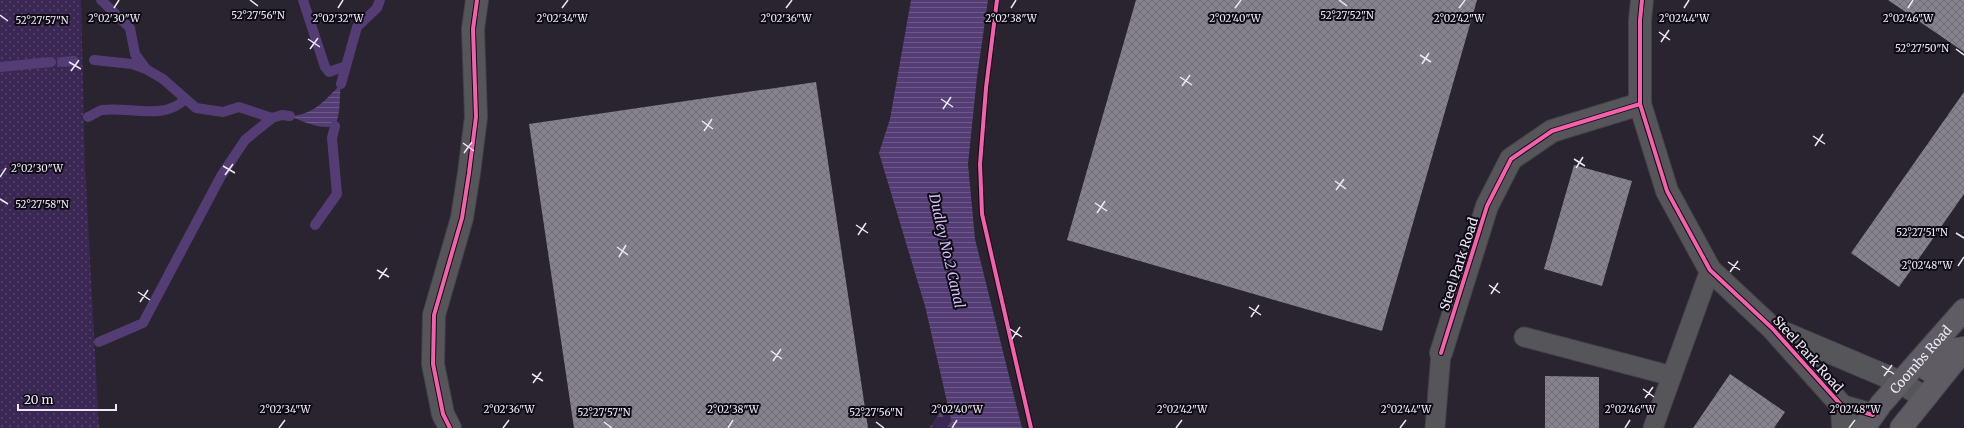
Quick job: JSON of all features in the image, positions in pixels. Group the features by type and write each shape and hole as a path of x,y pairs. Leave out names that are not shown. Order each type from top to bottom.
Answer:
{"main road":[{"name":"Coombs Road","path":"1901,428 1912,390 1955,328 1964,310"},
{"path":"1868,422 1885,419 1912,390 1944,351 1964,349"}],"street":[{"path":"450,428 443,414 433,364 434,315 462,218 469,173 476,117 473,29 477,0"},
{"name":"Steel Park Road","path":"1642,0 1640,20 1640,104 1667,191 1710,270 1772,328 1842,406 1868,422"},
{"name":"Steel Park Road","path":"1441,353 1488,206 1510,158 1552,131 1640,104"},
{"name":"Steel Park Road","path":"1772,328 1912,390"},
{"name":"Steel Park Road","path":"1842,406 1843,428"}],"lane":[{"path":"1653,428 1710,270"},
{"path":"1524,337 1672,376"},
{"path":"1435,428 1441,353"}],"green space":[{"path":"0,0 81,0 85,166 99,428 0,428"},
{"path":"947,403 953,428 929,428"}],"water":[{"name":"Dudley No.2 Canal","path":"911,0 988,0 977,77 968,164 975,239 1022,428 953,428 925,306 879,153 890,119"},
{"path":"341,84 339,111 335,126 318,126 306,123 290,116 306,113 312,110 324,101"}],"building":[{"path":"1136,0 1477,0 1382,331 1067,240"},
{"path":"1888,0 1964,0 1964,52"},
{"path":"816,82 868,428 574,428 529,124"},
{"path":"1964,92 1964,194 1899,287 1851,253"},
{"path":"1574,165 1632,181 1602,286 1544,269"},
{"path":"1730,374 1785,412 1774,428 1693,428"},
{"path":"1545,376 1599,377 1599,428 1545,428"}],"waterway":[{"path":"101,0 130,28 135,54 146,69"},
{"path":"303,0 325,67 329,72 346,66"},
{"path":"341,84 357,27 377,8 380,0"},
{"path":"94,60 132,64 146,69 163,79 196,108 223,112 239,107 272,118 282,115 290,116"},
{"path":"62,62 74,61"},
{"path":"0,67 51,62"},
{"path":"88,117 99,111 112,109 157,111 177,106 185,99"},
{"path":"99,342 143,323 221,176 245,140 272,118"},
{"path":"315,225 337,194 332,138 335,126"}],"cycle path":[{"path":"450,428 443,414 433,364 434,315 462,218 469,173 476,117 473,29 477,0"},
{"path":"997,0 986,88 980,164 982,214 1031,428"},
{"path":"1642,0 1640,20 1640,104 1667,191 1710,270 1772,328 1842,406 1873,415"},
{"path":"1441,353 1487,206 1511,159 1552,131 1640,104"}]}
